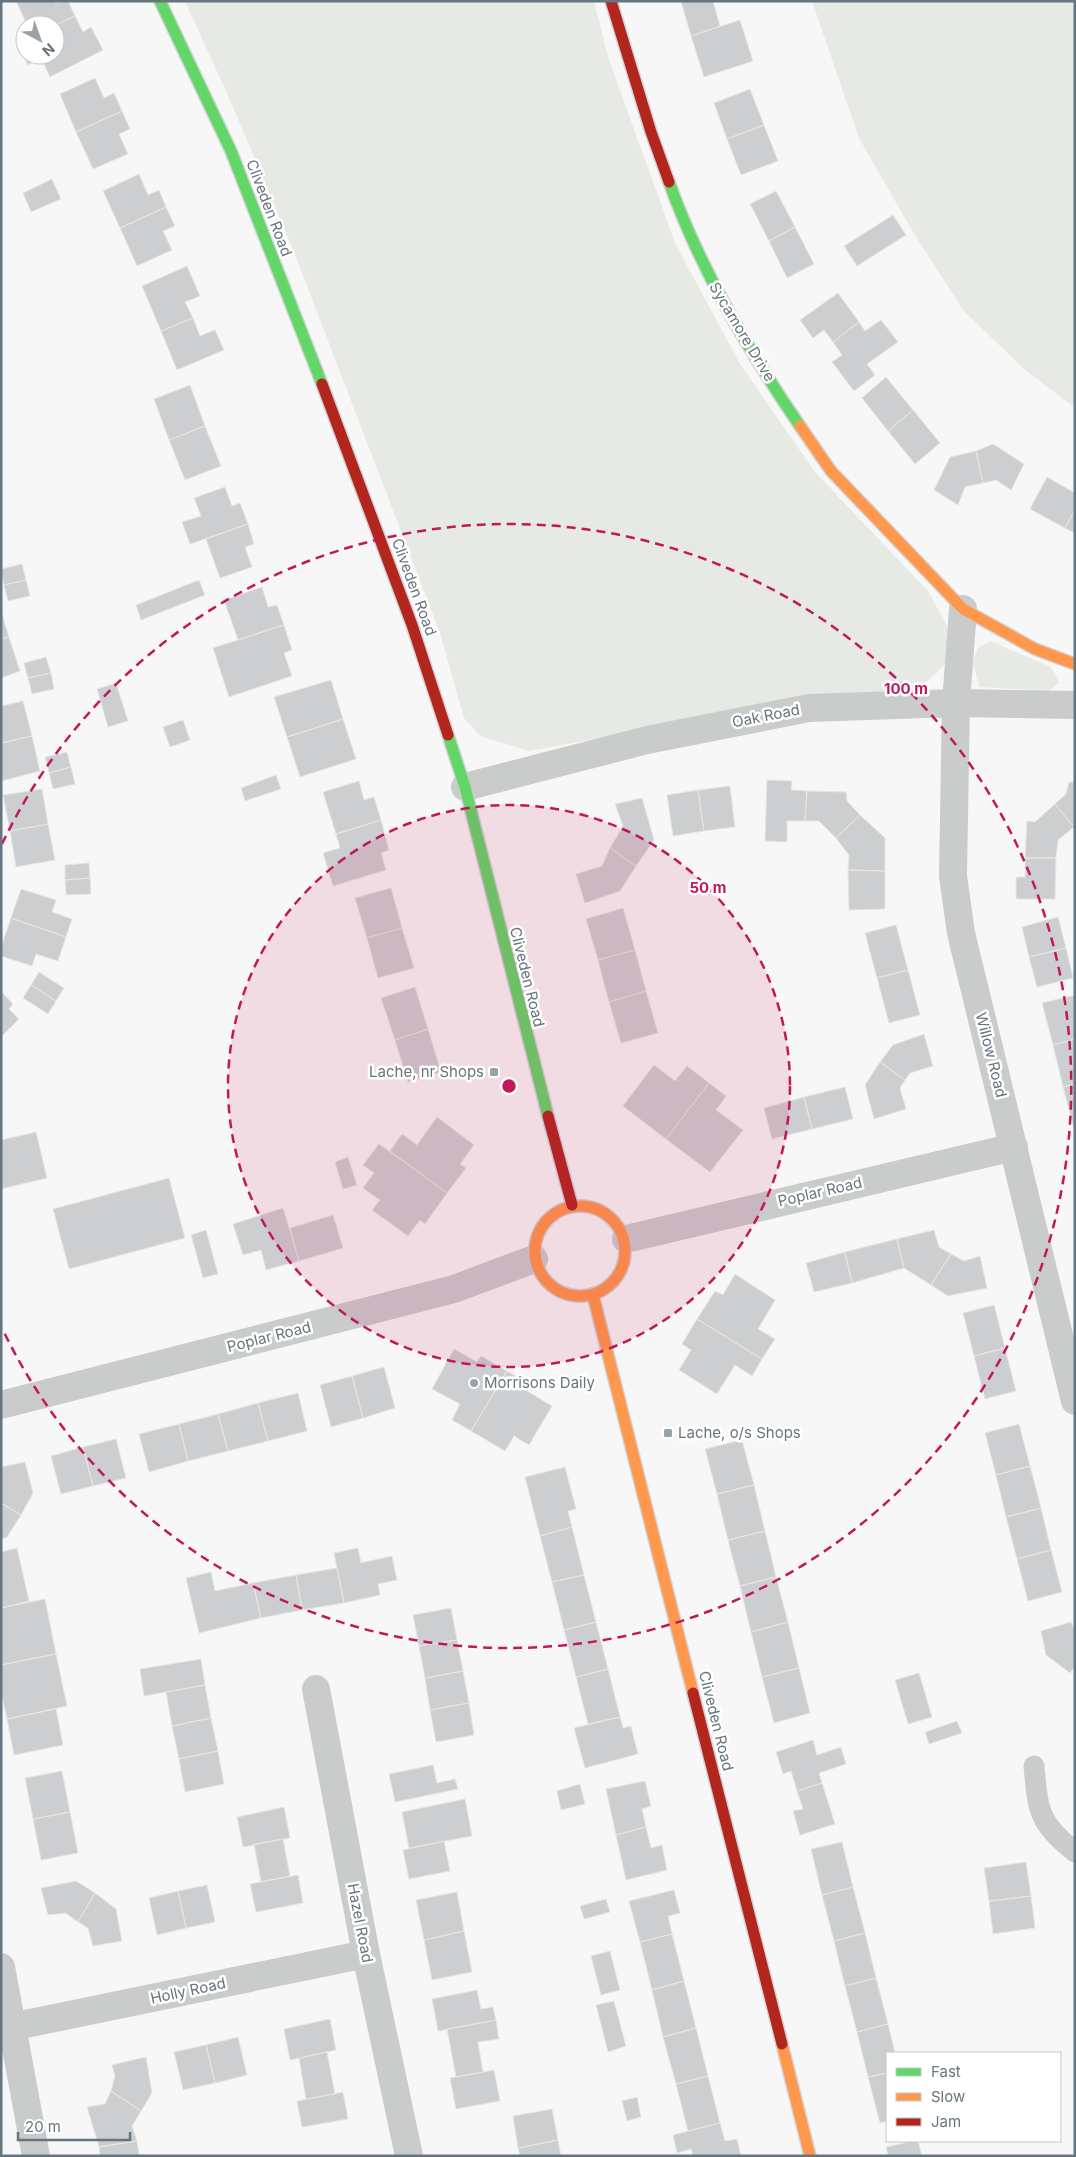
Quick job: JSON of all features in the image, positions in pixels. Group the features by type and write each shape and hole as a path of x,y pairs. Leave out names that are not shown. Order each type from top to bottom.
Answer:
{"street":[{"name":"Cliveden Road","path":"160,1 230,151 348,450 412,624 465,787 519,1007 572,1205"},
{"name":"Sycamore Drive","path":"612,1 651,132 682,218 709,278 786,405 831,471 964,609 1035,649 1075,664"},
{"path":"956,703 964,609"},
{"name":"Oak Road","path":"465,787 647,740 809,708 956,703 1075,705"},
{"name":"Willow Road","path":"956,703 953,876 962,933 1075,1401"},
{"name":"Poplar Road","path":"626,1239 1014,1147"},
{"path":"572,1205 588,1205 602,1211 615,1221 626,1239 622,1269 613,1282 593,1295 577,1297 561,1293 548,1285 539,1274 534,1259 534,1243 539,1228 549,1216 572,1205"},
{"name":"Poplar Road","path":"1,1405 454,1289 534,1259"},
{"name":"Cliveden Road","path":"593,1295 810,2156"},
{"name":"Hazel Road","path":"316,1689 366,1954 409,2156"},
{"name":"Holly Road","path":"11,2027 366,1954"},
{"path":"1,1967 36,2156"}],"lane":[{"path":"1034,1766 1038,1807 1055,1836 1075,1852"}],"shaded area":[{"path":"185,1 594,1 608,57 675,243 740,364 815,472 928,591 947,626 947,662 923,685 892,692 810,700 529,751 480,736 464,718 440,633 294,252 230,100"},
{"path":"812,1 1075,1 1075,408 1024,369 963,310 913,232 859,138"},
{"path":"990,641 1051,667 1059,683 1048,691 979,687 973,662 978,648"}],"building":[{"path":"16,1 54,1 55,3 68,1 75,16 65,20 65,15 22,15"},
{"path":"681,1 713,1 720,26 691,36"},
{"path":"75,16 83,32 91,27 103,50 50,77 44,65 65,65 65,20"},
{"path":"740,20 753,61 704,77 691,36"},
{"path":"95,78 104,98 114,93 122,111 76,132 60,94"},
{"path":"750,89 764,125 727,139 714,103"},
{"path":"122,111 130,129 119,134 128,154 93,169 76,132"},
{"path":"764,125 778,161 741,175 727,139"},
{"path":"139,174 148,195 159,190 166,207 120,228 103,191"},
{"path":"52,179 61,199 31,212 23,193"},
{"path":"776,191 795,227 769,241 750,204"},
{"path":"166,207 175,226 163,231 172,250 137,266 120,228"},
{"path":"893,215 906,235 857,266 844,246"},
{"path":"795,227 814,264 787,278 769,241"},
{"path":"187,266 200,296 185,302 193,318 161,331 142,286"},
{"path":"838,293 859,322 833,342 824,330 813,338 800,320"},
{"path":"193,318 200,336 215,330 224,350 177,370 161,331"},
{"path":"881,320 898,342 867,364 875,375 854,391 832,362 842,355 833,342 859,322 865,331"},
{"path":"886,377 913,410 888,431 862,398"},
{"path":"190,385 205,426 169,440 154,399"},
{"path":"913,410 940,443 915,464 888,431"},
{"path":"205,426 221,466 185,480 169,440"},
{"path":"993,444 1024,464 1011,490 996,480 983,483 976,451"},
{"path":"976,451 983,483 965,487 958,505 934,490 950,457"},
{"path":"1047,477 1075,493 1075,510 1065,528 1030,509"},
{"path":"225,487 232,506 240,503 248,524 190,544 182,522 201,516 194,498"},
{"path":"1075,510 1075,533 1065,528"},
{"path":"248,524 254,544 245,547 252,567 220,578 206,539"},
{"path":"22,564 26,580 4,585 1,569"},
{"path":"26,580 30,596 8,601 4,585"},
{"path":"199,580 205,595 141,620 136,605"},
{"path":"262,587 268,607 277,605 284,625 238,640 224,600"},
{"path":"1,611 9,637 1,639"},
{"path":"284,625 292,650 284,653 292,676 229,697 213,648"},
{"path":"9,637 20,671 1,678 1,639"},
{"path":"46,657 51,673 28,678 24,663"},
{"path":"51,673 54,689 32,694 28,678"},
{"path":"331,680 343,719 287,737 274,697"},
{"path":"116,683 128,721 108,727 97,689"},
{"path":"23,701 32,736 1,743 1,706"},
{"path":"343,719 356,759 300,777 287,737"},
{"path":"183,720 190,740 170,747 163,727"},
{"path":"32,736 40,771 2,781 1,743"},
{"path":"67,752 71,767 49,773 45,757"},
{"path":"71,767 75,784 53,789 49,773"},
{"path":"276,775 281,789 245,801 241,788"},
{"path":"767,780 792,781 791,790 807,791 805,821 787,821 787,842 765,841"},
{"path":"359,781 364,800 374,797 381,820 336,834 323,792"},
{"path":"1069,782 1075,782 1074,827 1055,804 1066,794"},
{"path":"730,786 735,827 704,831 698,790"},
{"path":"42,789 48,824 10,831 3,795"},
{"path":"698,790 704,831 673,836 667,795"},
{"path":"807,791 846,792 847,801 860,815 836,838 819,821 805,821"},
{"path":"642,798 654,840 636,866 610,848 623,826 615,804"},
{"path":"1055,804 1074,827 1058,840 1056,858 1025,858 1027,821 1035,822"},
{"path":"860,815 885,838 885,871 848,870 849,855 836,838"},
{"path":"381,820 389,850 381,853 386,870 333,886 323,853 340,848 336,834"},
{"path":"48,824 55,860 16,867 10,831"},
{"path":"610,848 636,866 620,891 585,903 576,874 602,866"},
{"path":"1025,858 1056,858 1055,899 1016,899 1016,877 1025,877"},
{"path":"89,863 90,878 65,880 65,865"},
{"path":"848,870 885,871 885,909 849,910"},
{"path":"90,878 91,894 66,895 65,880"},
{"path":"391,888 402,928 367,938 355,898"},
{"path":"21,889 56,900 52,912 72,919 66,937 11,918"},
{"path":"623,908 635,950 598,960 586,919"},
{"path":"1058,917 1066,948 1029,957 1022,927"},
{"path":"11,918 66,937 58,961 36,954 32,966 1,956 1,947"},
{"path":"896,925 908,970 877,978 865,933"},
{"path":"402,928 414,968 378,978 367,938"},
{"path":"1066,948 1073,978 1037,987 1029,957"},
{"path":"635,950 646,991 609,1002 598,960"},
{"path":"908,970 920,1015 889,1023 877,978"},
{"path":"39,972 64,988 56,1001 31,985"},
{"path":"31,985 56,1001 48,1014 23,998"},
{"path":"415,987 428,1029 395,1040 381,998"},
{"path":"1,991 13,1004 9,1009 19,1019 1,1037"},
{"path":"646,991 658,1033 621,1043 609,1002"},
{"path":"1075,995 1075,1039 1053,1045 1042,1003"},
{"path":"428,1029 441,1072 408,1082 395,1040"},
{"path":"924,1034 933,1066 910,1073 905,1080 880,1062 893,1045"},
{"path":"1075,1039 1075,1084 1063,1087 1053,1045"},
{"path":"880,1062 905,1080 900,1088 906,1109 874,1119 865,1085"},
{"path":"654,1065 675,1081 687,1066 709,1083 666,1139 623,1106"},
{"path":"709,1083 726,1096 716,1110 743,1130 710,1172 666,1139"},
{"path":"1075,1084 1075,1129 1074,1129 1063,1087"},
{"path":"845,1087 853,1119 812,1129 804,1097"},
{"path":"804,1097 812,1129 772,1139 764,1108"},
{"path":"437,1117 474,1145 460,1164 466,1168 447,1193 390,1151 402,1134 417,1145"},
{"path":"36,1132 47,1178 1,1189 1,1140"},
{"path":"379,1144 447,1193 425,1224 420,1220 408,1236 372,1210 380,1200 363,1188 374,1173 363,1165"},
{"path":"348,1157 357,1185 343,1189 335,1162"},
{"path":"169,1178 185,1238 69,1269 53,1209"},
{"path":"283,1208 299,1261 266,1270 261,1250 243,1255 233,1224"},
{"path":"333,1215 343,1248 299,1261 290,1228"},
{"path":"206,1230 218,1274 203,1278 191,1235"},
{"path":"934,1230 939,1247 951,1254 931,1285 904,1268 897,1239"},
{"path":"897,1239 904,1268 852,1283 845,1252"},
{"path":"845,1252 852,1283 814,1292 806,1263"},
{"path":"951,1254 964,1261 980,1256 987,1288 948,1296 931,1285"},
{"path":"735,1274 775,1300 758,1329 775,1339 762,1359 697,1319 715,1291 723,1295"},
{"path":"994,1305 1005,1348 974,1356 963,1313"},
{"path":"697,1319 762,1359 752,1376 735,1365 717,1394 679,1370 691,1350 682,1344"},
{"path":"1005,1348 1016,1391 985,1399 974,1356"},
{"path":"454,1349 477,1362 481,1356 507,1371 471,1431 452,1420 460,1404 432,1389"},
{"path":"384,1367 395,1408 363,1418 352,1376"},
{"path":"507,1371 531,1385 527,1391 552,1406 529,1445 514,1436 505,1451 471,1431"},
{"path":"352,1376 363,1418 331,1427 320,1385"},
{"path":"298,1393 307,1431 268,1441 258,1403"},
{"path":"258,1403 268,1441 228,1451 218,1414"},
{"path":"218,1414 228,1451 188,1461 179,1424"},
{"path":"179,1424 188,1461 149,1472 139,1434"},
{"path":"1019,1424 1030,1466 996,1475 985,1433"},
{"path":"116,1439 126,1478 93,1486 83,1447"},
{"path":"742,1440 754,1485 717,1494 705,1449"},
{"path":"83,1447 93,1486 61,1494 51,1456"},
{"path":"25,1462 33,1493 21,1515 1,1503 1,1467"},
{"path":"1030,1466 1041,1508 1006,1517 996,1475"},
{"path":"565,1467 576,1509 568,1511 572,1527 540,1536 525,1477"},
{"path":"754,1485 765,1531 728,1540 717,1494"},
{"path":"1,1503 21,1515 7,1537 1,1539"},
{"path":"1041,1508 1051,1550 1017,1559 1006,1517"},
{"path":"572,1527 584,1575 552,1582 540,1536"},
{"path":"765,1531 776,1577 740,1586 728,1540"},
{"path":"17,1548 29,1601 1,1608 1,1552"},
{"path":"358,1548 361,1563 392,1556 397,1580 378,1584 380,1595 344,1603 334,1553"},
{"path":"1051,1550 1062,1592 1028,1601 1017,1559"},
{"path":"337,1568 344,1603 302,1610 296,1575"},
{"path":"211,1572 215,1591 253,1583 261,1618 199,1633 186,1578"},
{"path":"296,1575 302,1610 261,1618 253,1583"},
{"path":"584,1575 596,1622 564,1630 552,1582"},
{"path":"776,1577 788,1622 751,1632 740,1586"},
{"path":"45,1599 56,1654 1,1665 1,1608"},
{"path":"451,1608 457,1640 419,1646 413,1615"},
{"path":"596,1622 608,1669 576,1677 564,1630"},
{"path":"788,1622 799,1668 762,1677 751,1632"},
{"path":"1071,1622 1075,1631 1075,1666 1070,1673 1046,1655 1041,1631"},
{"path":"457,1640 463,1671 425,1678 419,1646"},
{"path":"56,1654 67,1706 7,1719 1,1692 1,1665"},
{"path":"201,1659 205,1685 144,1696 140,1669"},
{"path":"799,1668 810,1713 774,1723 762,1677"},
{"path":"608,1669 620,1717 588,1724 576,1677"},
{"path":"463,1671 469,1703 430,1710 425,1678"},
{"path":"919,1673 932,1717 908,1724 895,1680"},
{"path":"205,1685 211,1718 172,1726 166,1692"},
{"path":"469,1703 474,1735 436,1742 430,1710"},
{"path":"56,1709 63,1745 14,1755 7,1719"},
{"path":"620,1717 623,1728 631,1726 638,1754 585,1768 574,1728"},
{"path":"211,1718 218,1751 179,1759 172,1726"},
{"path":"957,1721 962,1733 929,1744 925,1732"},
{"path":"813,1740 817,1755 841,1747 846,1764 819,1773 822,1783 797,1791 791,1771 783,1774 776,1752"},
{"path":"218,1751 224,1784 185,1792 179,1759"},
{"path":"433,1765 437,1783 455,1779 458,1789 395,1802 389,1774"},
{"path":"62,1771 70,1812 33,1819 25,1778"},
{"path":"645,1781 651,1806 642,1809 646,1827 616,1835 606,1789"},
{"path":"822,1783 835,1824 800,1835 793,1811 803,1809 797,1791"},
{"path":"580,1784 585,1804 561,1810 557,1791"},
{"path":"465,1799 472,1836 409,1848 402,1812"},
{"path":"284,1807 290,1838 243,1847 237,1817"},
{"path":"70,1812 78,1853 41,1860 33,1819"},
{"path":"646,1827 651,1848 662,1845 667,1870 626,1880 616,1835"},
{"path":"283,1839 290,1876 261,1882 254,1844"},
{"path":"444,1841 450,1871 409,1879 403,1850"},
{"path":"842,1842 853,1887 822,1895 811,1849"},
{"path":"1026,1862 1031,1896 989,1901 984,1868"},
{"path":"298,1875 303,1903 256,1912 250,1884"},
{"path":"76,1881 95,1893 78,1922 66,1913 48,1915 41,1888"},
{"path":"207,1885 215,1922 186,1928 178,1891"},
{"path":"853,1887 865,1933 834,1941 822,1895"},
{"path":"674,1890 680,1913 668,1916 672,1934 640,1942 629,1901"},
{"path":"178,1891 186,1928 157,1935 149,1898"},
{"path":"457,1892 464,1931 424,1940 416,1900"},
{"path":"95,1893 116,1909 122,1941 93,1946 88,1928 78,1922"},
{"path":"1031,1896 1035,1928 993,1934 989,1901"},
{"path":"606,1899 610,1912 584,1919 580,1906"},
{"path":"464,1931 472,1972 432,1980 424,1940"},
{"path":"865,1933 876,1978 845,1986 834,1941"},
{"path":"672,1934 684,1981 652,1990 640,1942"},
{"path":"610,1951 620,1990 601,1995 591,1956"},
{"path":"876,1978 888,2024 857,2032 845,1986"},
{"path":"684,1981 696,2028 663,2037 652,1990"},
{"path":"477,1990 481,2009 493,2007 496,2020 438,2031 432,1999"},
{"path":"614,2001 626,2046 608,2052 596,2005"},
{"path":"330,2019 336,2050 290,2060 284,2029"},
{"path":"496,2020 499,2039 478,2042 483,2072 456,2077 447,2029"},
{"path":"888,2024 895,2052 886,2052 886,2073 868,2077 857,2032"},
{"path":"696,2028 708,2076 676,2084 663,2037"},
{"path":"238,2037 247,2075 215,2083 206,2045"},
{"path":"206,2045 215,2083 183,2090 174,2052"},
{"path":"327,2052 335,2094 306,2099 299,2058"},
{"path":"146,2057 152,2093 141,2111 111,2091 115,2076 112,2065"},
{"path":"494,2070 500,2101 456,2109 450,2078"},
{"path":"886,2073 886,2121 880,2123 868,2077"},
{"path":"708,2076 720,2123 688,2131 676,2084"},
{"path":"111,2091 141,2111 132,2126 137,2141 99,2147 87,2107 105,2104"},
{"path":"343,2092 348,2119 302,2127 297,2101"},
{"path":"637,2097 641,2117 627,2121 622,2101"},
{"path":"552,2109 558,2140 518,2148 513,2116"},
{"path":"720,2123 725,2141 737,2139 741,2156 693,2156 691,2149 677,2153 673,2135"},
{"path":"558,2140 561,2156 520,2156 518,2148"},
{"path":"137,2141 139,2156 100,2156 99,2147"},
{"path":"908,2142 918,2142 922,2156 888,2156 886,2147"}],"traffic: fast":[{"path":"160,1 231,151 322,384"},
{"path":"669,182 681,214 710,277 762,368 800,426"},
{"path":"448,735 465,787 548,1116"}],"traffic: slow":[{"path":"800,426 831,471 963,609 1035,649 1075,664"},
{"path":"580,1206 597,1209 612,1219 622,1234 625,1251 622,1268 612,1283 597,1293 580,1296 563,1293 548,1283 538,1268 535,1251 538,1234 548,1219 563,1209 580,1206"},
{"path":"593,1295 693,1693"},
{"path":"782,2044 810,2156"}],"traffic: jam":[{"path":"611,1 651,132 669,182"},
{"path":"322,384 412,625 448,735"},
{"path":"548,1116 572,1205"},
{"path":"693,1693 782,2044"}],"place":[{"name":"Lache, nr Shops","path":"494,1072"},
{"name":"Morrisons Daily","path":"474,1383"},
{"name":"Lache, o/s Shops","path":"668,1433"}]}
